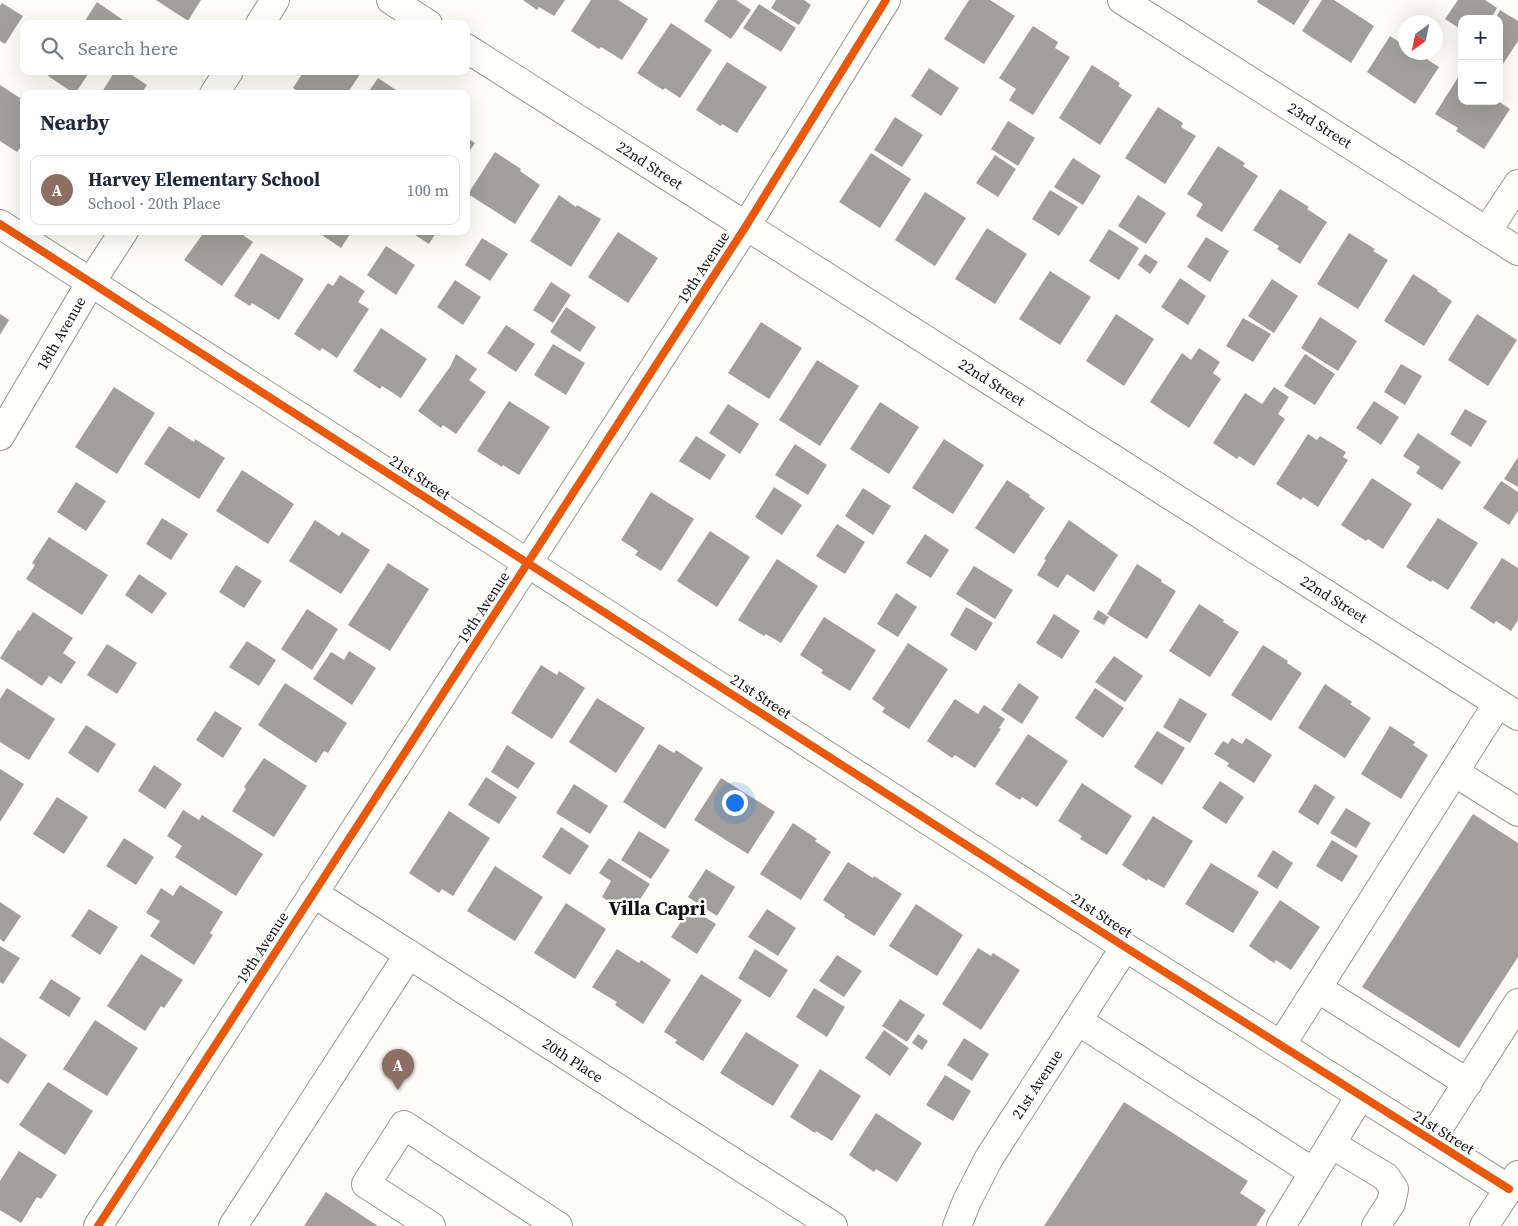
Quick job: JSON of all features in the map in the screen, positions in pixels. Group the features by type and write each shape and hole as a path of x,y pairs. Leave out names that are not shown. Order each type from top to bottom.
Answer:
{"street":[{"path":"262,20 275,0"},
{"path":"391,0 422,20"},
{"name":"19th Avenue","path":"98,1226 746,226 886,0"},
{"name":"23rd Street","path":"1122,0 1518,251"},
{"name":"22nd Street","path":"470,51 1508,709"},
{"path":"217,90 226,75"},
{"path":"1488,231 1518,184"},
{"name":"21st Street","path":"0,224 1360,1096 1431,1140 1513,1182"},
{"name":"18th Avenue","path":"0,436 91,282 121,235"},
{"path":"1281,1045 1454,772 1508,709"},
{"path":"1454,772 1518,812"},
{"name":"20th Place","path":"313,894 834,1226"},
{"name":"21st Avenue","path":"957,1226 967,1201 989,1158 1125,947"},
{"path":"233,1226 409,954"},
{"path":"1317,988 1468,1083"},
{"path":"1431,1140 1518,1003"},
{"path":"1078,1021 1313,1172"},
{"path":"1281,1226 1360,1096"},
{"path":"431,1226 366,1184 404,1125 558,1226"},
{"path":"1332,1144 1386,1177 1394,1189 1390,1202 1376,1226"},
{"path":"1484,1226 1513,1182"}],"building":[{"path":"156,0 201,0 189,20"},
{"path":"523,0 565,0 554,16 539,7 537,10"},
{"path":"591,0 618,0 648,19 622,60 601,47 599,49 571,31"},
{"path":"718,0 736,0 751,10 731,39 704,21"},
{"path":"776,0 804,0 811,5 799,25 771,8"},
{"path":"969,0 990,0 1015,16 984,64 944,39"},
{"path":"1258,0 1310,0 1294,25 1257,2"},
{"path":"1322,0 1334,0 1374,26 1351,63 1302,31"},
{"path":"1458,0 1485,0 1497,8 1493,15 1458,15 1458,27 1445,19"},
{"path":"97,2 123,20 86,20"},
{"path":"2,3 23,16 5,44 0,41 0,6"},
{"path":"759,4 796,28 781,52 743,28"},
{"path":"1500,10 1518,21 1518,41 1503,64 1503,15 1497,15"},
{"path":"671,23 712,50 680,98 665,88 663,90 637,73"},
{"path":"1033,26 1058,42 1055,48 1070,57 1033,115 1009,100 1016,89 999,78"},
{"path":"1390,36 1398,41 1398,60 1428,60 1439,67 1415,104 1367,72"},
{"path":"727,62 767,87 737,133 722,124 721,126 696,110"},
{"path":"1092,65 1120,83 1118,86 1132,95 1100,145 1059,118"},
{"path":"929,68 959,88 941,116 911,96"},
{"path":"87,75 78,90 69,90 48,76"},
{"path":"113,75 132,75 147,85 144,90 103,90"},
{"path":"301,75 359,75 350,90 296,90 293,88"},
{"path":"1458,77 1458,105 1503,104 1510,109 1484,149 1456,131 1458,128 1435,114"},
{"path":"378,78 396,90 370,90"},
{"path":"0,85 20,98 20,148 17,152 0,141"},
{"path":"1158,107 1183,123 1181,127 1196,136 1165,184 1125,158"},
{"path":"895,117 923,135 902,167 874,150"},
{"path":"1008,121 1035,138 1018,166 991,149"},
{"path":"470,140 475,143 470,150"},
{"path":"1218,146 1245,163 1243,166 1258,176 1222,232 1196,216 1203,204 1187,194"},
{"path":"495,152 521,169 520,171 540,185 515,224 470,195 470,191"},
{"path":"871,153 911,179 880,228 839,202"},
{"path":"995,155 1016,169 998,197 976,183"},
{"path":"1073,158 1101,176 1083,205 1054,187"},
{"path":"1280,189 1309,207 1307,209 1327,222 1300,264 1277,249 1279,246 1253,230"},
{"path":"1050,190 1078,207 1059,236 1032,219"},
{"path":"925,192 966,218 935,266 895,240"},
{"path":"559,195 576,207 577,205 601,219 571,267 530,241"},
{"path":"1138,195 1166,213 1146,244 1118,226"},
{"path":"987,228 1027,254 995,304 955,279"},
{"path":"1109,229 1139,248 1119,280 1089,261"},
{"path":"618,232 658,258 628,303 588,277"},
{"path":"1349,233 1375,249 1373,251 1388,260 1358,309 1317,284"},
{"path":"202,235 243,235 253,242 222,286 184,260"},
{"path":"322,235 349,235 341,248"},
{"path":"415,235 435,235 429,244"},
{"path":"1206,237 1229,251 1210,282 1187,267"},
{"path":"482,238 508,254 490,281 465,265"},
{"path":"386,246 415,265 396,295 367,275"},
{"path":"261,253 304,279 279,320 252,303 250,306 234,296"},
{"path":"1145,254 1158,262 1150,274 1138,265"},
{"path":"1050,271 1091,297 1060,345 1019,319"},
{"path":"1413,274 1452,301 1424,346 1384,321"},
{"path":"340,275 365,291 358,302 369,309 337,358 322,348 320,351 294,334 328,283 333,286"},
{"path":"1180,278 1206,296 1188,325 1161,307"},
{"path":"1272,279 1298,296 1274,333 1248,316"},
{"path":"455,280 481,297 463,325 437,307"},
{"path":"551,282 571,295 553,323 533,310"},
{"path":"566,307 596,327 580,352 550,332"},
{"path":"0,314 9,320 0,335"},
{"path":"1116,314 1154,339 1124,386 1086,361"},
{"path":"1477,314 1517,340 1488,386 1448,360"},
{"path":"1320,317 1357,341 1338,371 1301,348"},
{"path":"1243,318 1271,334 1253,362 1226,346"},
{"path":"761,322 802,348 769,399 728,373"},
{"path":"506,325 535,344 516,372 487,353"},
{"path":"381,328 427,359 401,398 382,386 380,389 353,371"},
{"path":"553,344 585,363 566,395 534,375"},
{"path":"1199,348 1220,362 1213,373 1221,379 1189,428 1150,402 1182,353 1191,360"},
{"path":"456,354 477,369 469,380 486,392 456,434 443,425 441,428 418,411 450,367"},
{"path":"1305,354 1335,374 1315,405 1284,386"},
{"path":"817,360 859,386 820,446 779,420"},
{"path":"1401,364 1422,376 1405,405 1384,392"},
{"path":"114,387 155,413 117,474 75,447"},
{"path":"1274,387 1289,397 1278,414 1285,419 1254,466 1239,456 1237,459 1213,443 1245,393 1262,404"},
{"path":"509,401 550,427 519,475 477,451"},
{"path":"1374,401 1399,417 1381,445 1356,428"},
{"path":"880,402 919,427 889,474 850,449"},
{"path":"728,404 759,424 740,454 709,433"},
{"path":"1465,409 1487,421 1471,447 1450,434"},
{"path":"169,426 194,442 195,439 225,458 199,499 144,464"},
{"path":"1418,433 1461,462 1442,490 1416,473 1420,467 1403,456"},
{"path":"1308,434 1317,440 1320,436 1346,452 1343,457 1348,460 1318,507 1303,497 1301,500 1276,484"},
{"path":"696,436 726,455 710,480 679,461"},
{"path":"944,439 984,465 953,514 912,488"},
{"path":"795,444 827,465 808,495 775,475"},
{"path":"1518,457 1518,487 1504,479"},
{"path":"242,470 294,504 268,544 216,511"},
{"path":"1372,478 1412,504 1383,549 1341,525"},
{"path":"1007,480 1030,495 1029,497 1045,508 1014,554 975,528"},
{"path":"1501,481 1518,492 1518,511 1509,525 1483,508"},
{"path":"76,482 106,501 86,531 57,512"},
{"path":"774,487 802,505 782,535 755,517"},
{"path":"863,488 891,506 873,535 845,516"},
{"path":"651,492 694,519 661,571 635,555 638,551 621,540"},
{"path":"162,518 188,534 171,560 146,544"},
{"path":"1438,518 1478,543 1448,590 1406,567"},
{"path":"315,520 339,536 342,532 370,550 341,594 289,561"},
{"path":"1069,520 1118,555 1094,592 1067,574 1058,588 1037,575 1046,560 1044,559"},
{"path":"837,524 865,542 845,574 816,556"},
{"path":"710,531 750,557 717,607 677,581"},
{"path":"925,534 949,550 931,578 906,563"},
{"path":"49,537 108,575 82,615 26,579 35,565 32,563"},
{"path":"1502,558 1518,568 1518,620 1511,631 1496,621 1494,624 1470,608"},
{"path":"777,559 818,586 781,643 766,634 764,636 738,620"},
{"path":"388,563 429,589 390,651 348,625"},
{"path":"1137,564 1176,591 1147,639 1107,614"},
{"path":"236,565 262,581 244,608 219,592"},
{"path":"974,566 1013,590 995,619 956,594"},
{"path":"139,574 167,593 152,614 125,595"},
{"path":"896,593 917,607 898,637 877,624"},
{"path":"1199,604 1239,632 1210,677 1169,651"},
{"path":"966,607 993,623 976,651 950,635"},
{"path":"307,609 338,629 312,670 281,649"},
{"path":"1098,610 1109,617 1104,625 1093,619"},
{"path":"33,612 73,638 63,653 76,662 61,684 49,676 42,686 0,658 18,630 20,631"},
{"path":"1054,614 1080,631 1062,659 1036,643"},
{"path":"824,617 876,650 850,691 821,673 823,670 800,655"},
{"path":"247,641 276,660 259,686 229,667"},
{"path":"908,643 948,669 909,729 882,712 885,708 872,699"},
{"path":"107,644 137,663 117,694 87,675"},
{"path":"1263,645 1288,661 1287,663 1302,673 1271,721 1231,695"},
{"path":"349,651 376,668 352,705 313,679 331,652 344,660"},
{"path":"1114,656 1143,676 1125,702 1095,682"},
{"path":"541,665 557,675 559,671 585,688 552,739 511,713"},
{"path":"285,683 347,723 328,753 324,751 316,763 258,725"},
{"path":"1019,683 1039,697 1022,724 1001,710"},
{"path":"1325,684 1352,702 1350,704 1371,718 1345,758 1298,728"},
{"path":"7,688 55,719 29,760 0,742 0,699"},
{"path":"1095,688 1124,708 1103,738 1075,718"},
{"path":"597,698 645,728 616,773 569,742"},
{"path":"1180,698 1207,714 1190,743 1163,727"},
{"path":"955,699 978,714 984,705 1005,719 999,728 1001,729 975,768 955,755 952,758 927,741"},
{"path":"215,711 242,728 223,758 196,740"},
{"path":"86,725 116,744 98,773 68,753"},
{"path":"1390,726 1415,742 1413,745 1428,755 1401,799 1361,774"},
{"path":"1157,731 1185,748 1162,785 1134,767"},
{"path":"1028,734 1068,761 1037,807 1022,797 1020,800 995,784"},
{"path":"1232,738 1242,744 1246,738 1272,755 1254,783 1227,766 1229,763 1214,754 1223,741 1228,744"},
{"path":"659,744 674,753 676,750 703,768 665,829 623,802"},
{"path":"507,745 535,763 518,789 491,772"},
{"path":"264,758 307,786 274,837 232,811 246,789 244,787"},
{"path":"154,765 182,784 165,809 138,791"},
{"path":"0,769 24,784 0,822"},
{"path":"486,777 517,797 499,824 468,805"},
{"path":"721,778 775,812 748,854 694,820"},
{"path":"1220,781 1244,797 1226,824 1202,808"},
{"path":"1082,783 1132,816 1107,855 1080,839 1082,836 1058,821"},
{"path":"574,784 608,806 590,834 556,813"},
{"path":"1315,784 1335,797 1318,825 1298,812"},
{"path":"57,797 88,817 64,854 33,834"},
{"path":"1346,808 1371,823 1356,848 1330,833"},
{"path":"183,810 199,820 202,815 263,854 236,896 175,857 182,846 167,836"},
{"path":"449,811 490,838 453,896 442,889 439,893 409,873"},
{"path":"1473,814 1518,843 1518,957 1459,1048 1362,987"},
{"path":"1153,816 1193,841 1164,888 1148,879 1147,881 1122,865"},
{"path":"793,823 817,839 815,841 831,852 801,900 760,874"},
{"path":"561,827 589,846 570,875 542,857"},
{"path":"639,831 670,850 651,879 621,860"},
{"path":"124,838 154,857 136,885 106,866"},
{"path":"1332,840 1358,856 1342,882 1316,866"},
{"path":"1273,850 1293,863 1277,889 1257,876"},
{"path":"609,858 650,884 630,915 602,897 611,881 599,873"},
{"path":"848,862 902,894 874,936 844,917 845,915 823,900"},
{"path":"1211,863 1259,892 1233,933 1185,904"},
{"path":"495,866 543,897 515,941 467,911"},
{"path":"706,869 735,887 717,916 688,897"},
{"path":"180,885 223,912 210,933 213,935 194,965 150,936 160,921 146,913 161,888 173,896"},
{"path":"1280,900 1320,927 1291,970 1276,960 1274,963 1249,946"},
{"path":"0,902 21,916 4,942 0,939"},
{"path":"566,903 606,929 575,979 534,953"},
{"path":"916,904 963,935 937,976 889,946"},
{"path":"690,908 716,924 697,954 671,937"},
{"path":"89,909 118,927 100,955 71,936"},
{"path":"767,909 796,928 778,956 748,937"},
{"path":"0,946 20,958 3,984 0,982"},
{"path":"978,948 991,956 993,953 1020,970 981,1030 942,1004"},
{"path":"617,949 639,963 641,960 671,980 643,1024 615,1005 617,1002 592,987"},
{"path":"755,949 788,970 770,998 738,978"},
{"path":"141,954 183,980 164,1008 161,1006 145,1031 107,1006"},
{"path":"837,955 862,971 844,997 819,981"},
{"path":"701,974 742,1000 703,1061 675,1043 677,1040 664,1032"},
{"path":"51,979 81,998 69,1017 39,998"},
{"path":"814,988 845,1007 827,1037 796,1017"},
{"path":"900,999 925,1015 907,1042 882,1026"},
{"path":"95,1020 138,1048 107,1096 63,1069"},
{"path":"884,1030 909,1048 890,1076 865,1058"},
{"path":"746,1032 799,1065 773,1106 720,1073"},
{"path":"918,1034 928,1041 922,1050 912,1043"},
{"path":"0,1037 27,1055 8,1084 0,1079"},
{"path":"964,1038 989,1054 972,1081 947,1065"},
{"path":"820,1069 861,1096 832,1141 790,1117"},
{"path":"945,1075 971,1091 953,1121 926,1105"},
{"path":"48,1082 93,1111 65,1155 19,1125"},
{"path":"1124,1102 1248,1181 1240,1193 1266,1210 1256,1226 1044,1226"},
{"path":"876,1113 922,1143 897,1182 876,1169 874,1172 849,1155"},
{"path":"19,1151 57,1175 41,1199 37,1197 21,1223 0,1210 0,1181"},
{"path":"326,1192 378,1226 304,1226"}],"cycle path":[{"path":"98,1226 746,226 886,0"},
{"path":"0,224 1125,947 1509,1189"}],"place":[{"name":"Harvey Elementary School","path":"398,1090"}],"district":[{"name":"Villa Capri","path":"657,908"}]}
